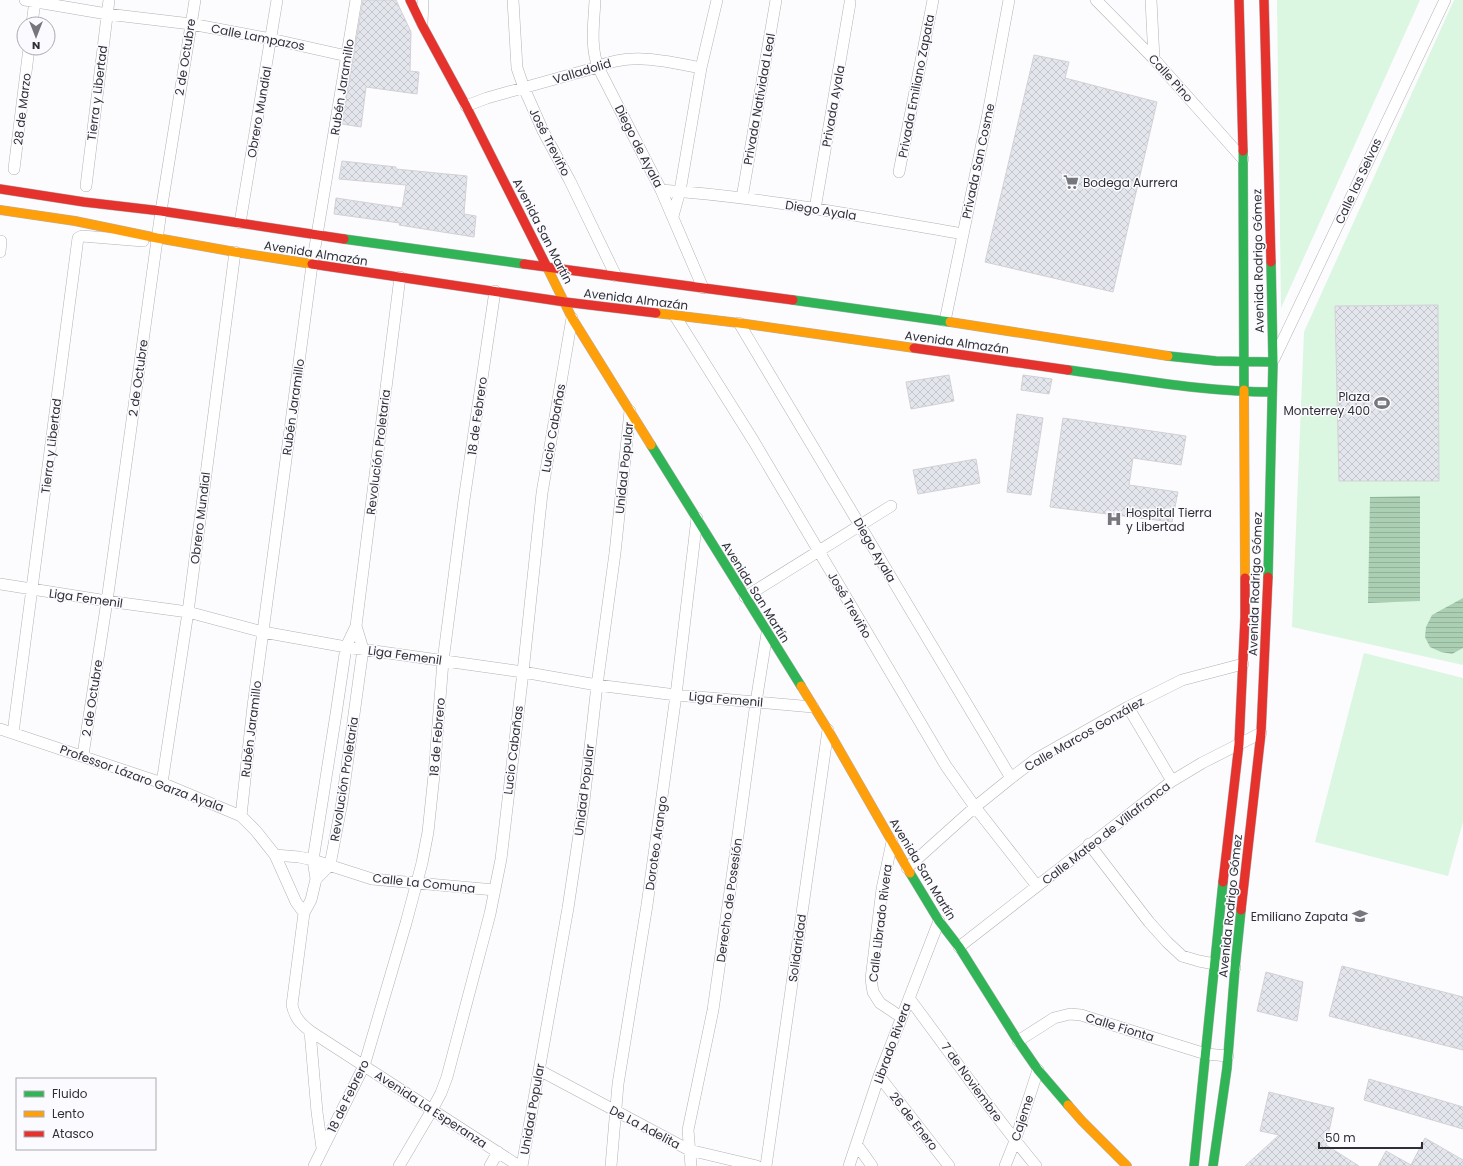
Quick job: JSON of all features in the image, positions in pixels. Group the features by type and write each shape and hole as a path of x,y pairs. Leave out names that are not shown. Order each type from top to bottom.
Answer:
{"main road":[{"name":"Avenida San Martín","path":"410,0 466,106 572,318 828,730 939,921 959,947 1018,1042 1038,1070 1082,1121 1127,1166"},
{"name":"Avenida Rodrigo Gómez","path":"1194,1166 1214,965 1239,744 1245,617 1243,159 1239,0"},
{"name":"Avenida Rodrigo Gómez","path":"1213,1166 1228,1056 1235,968 1261,733 1267,614 1273,362 1264,0"},
{"name":"Avenida Almazán","path":"0,189 84,202 161,211 394,246 945,321 1184,358 1244,362 1273,362"},
{"name":"Avenida Almazán","path":"0,210 75,221 156,240 565,302 739,323 1182,386 1244,392 1272,392"}],"street":[{"name":"Calle Lampazos","path":"32,0 107,14 191,24 271,39 347,56"},
{"path":"32,0 32,16"},
{"name":"Tierra y Libertad","path":"86,186 108,0"},
{"name":"2 de Octubre","path":"83,755 107,601 156,240 195,0"},
{"name":"Obrero Mundial","path":"240,223 277,0"},
{"name":"Rubén Jaramillo","path":"241,816 253,706 312,264 356,0"},
{"path":"422,25 423,0"},
{"name":"José Treviño","path":"512,0 516,68 543,131 570,181 616,276"},
{"name":"Diego de Ayala","path":"596,0 593,40 595,58 598,67 661,190 703,288"},
{"path":"673,216 680,191 700,68 717,0"},
{"name":"Privada Natividad Leal","path":"742,198 776,0"},
{"name":"Privada Emiliano Zapata","path":"899,172 933,0"},
{"name":"Privada San Cosme","path":"945,321 1010,0"},
{"name":"Calle Pino","path":"1096,0 1154,59 1243,159"},
{"path":"1151,0 1154,59"},
{"name":"Calle las Selvas","path":"1273,362 1445,0"},
{"name":"Privada Ayala","path":"815,209 850,3"},
{"name":"28 de Marzo","path":"14,169 28,56"},
{"name":"Valladolid","path":"466,106 486,98 598,67 613,61 650,59 700,68"},
{"name":"Diego Ayala","path":"661,190 742,198 963,234"},
{"name":"Tierra y Libertad","path":"13,733 78,238 82,236 156,240"},
{"name":"Obrero Mundial","path":"162,783 188,612 235,252"},
{"name":"Revolución Proletaria","path":"292,1005 304,913 311,900 316,879 313,860 346,647 356,626 400,277"},
{"name":"18 de Febrero","path":"314,1166 364,1066 417,883 428,832 443,661 464,500 495,291"},
{"name":"José Treviño","path":"675,316 753,440 946,766 974,807 1037,886"},
{"name":"Lucio Cabañas","path":"399,1166 432,1110 447,1077 495,890 501,859 542,493 572,318"},
{"name":"Diego Ayala","path":"739,323 1011,778"},
{"name":"Unidad Popular","path":"520,1166 568,908 584,801 597,685 615,553 630,411"},
{"path":"745,597 891,506"},
{"name":"Doroteo Arango","path":"611,1166 615,1111 623,1050 647,905 676,695 697,518"},
{"name":"Liga Femenil","path":"0,584 32,590 188,612 263,632 346,647 523,672 597,685 676,695 813,707"},
{"name":"Revolución Proletaria","path":"330,865 342,802 363,649 356,626"},
{"name":"Derecho de Posesión","path":"691,1166 688,1130 713,1010 767,633"},
{"name":"Calle Marcos González","path":"907,868 974,807 1036,760 1067,741 1128,707 1182,680 1243,664"},
{"path":"1128,707 1172,781"},
{"name":"Professor Lázaro Garza Ayala","path":"0,729 83,755 162,783 241,816 256,831 275,856 296,902 304,913"},
{"name":"Solidaridad","path":"766,1166 828,730"},
{"name":"Calle Mateo de Villafranca","path":"959,947 1089,844 1172,781 1202,763 1261,733"},
{"name":"Calle Librado Rivera","path":"892,842 882,889 871,979 873,992 880,1003 901,1017"},
{"path":"1089,844 1149,922 1182,956 1214,965 1235,968"},
{"name":"Calle La Comuna","path":"275,856 299,857 313,860 372,879 495,890"},
{"path":"316,879 330,865"},
{"name":"Librado Rivera","path":"849,1166 879,1076 939,921"},
{"name":"7 de Noviembre","path":"909,998 1015,1141 1036,1166"},
{"name":"Avenida La Esperanza","path":"292,1005 294,1014 299,1022 310,1031 520,1166"},
{"name":"Calle Fionta","path":"1018,1042 1054,1018 1070,1014 1094,1019 1206,1054 1228,1056"},
{"path":"310,1031 317,1112 322,1148"},
{"name":"De La Adelita","path":"539,1070 689,1150 758,1166"},
{"name":"Cajeme","path":"1004,1166 1015,1141 1038,1070"},
{"name":"26 de Enero","path":"879,1076 949,1166"},
{"path":"857,1145 872,1166"},
{"path":"490,1166 498,1152"}],"shaded area":[{"path":"1277,0 1420,0 1281,308"},
{"name":"Plaza Monterrey 400","path":"1454,0 1463,0 1463,665 1292,627 1304,332"},
{"path":"1420,496 1420,601 1368,603 1370,497"},
{"path":"1463,598 1463,648 1452,654 1441,652 1430,647 1425,637 1426,627 1432,615"},
{"path":"1364,653 1463,678 1463,822 1448,876 1315,842"}],"building":[{"path":"363,0 396,0 411,32 410,71 419,72 417,94 366,87 361,127 342,124"},
{"name":"Bodega Aurrera","path":"1034,55 1069,62 1065,78 1157,102 1113,292 985,262"},
{"path":"342,161 396,167 396,169 467,176 464,214 476,216 474,237 399,225 400,223 334,214 336,198 402,208 406,185 339,179"},
{"path":"1438,305 1439,481 1339,481 1335,306"},
{"path":"949,375 954,401 911,409 906,382"},
{"path":"1023,375 1052,379 1049,394 1021,390"},
{"path":"1017,414 1043,418 1031,495 1007,492"},
{"path":"1063,418 1186,436 1181,465 1133,458 1129,485 1178,492 1172,522 1050,507"},
{"path":"976,459 980,483 918,494 913,470"},
{"path":"1342,966 1463,997 1463,1050 1329,1016"},
{"path":"1266,972 1303,982 1297,1021 1257,1011"},
{"path":"1369,1079 1463,1107 1463,1129 1364,1100"},
{"path":"1269,1092 1334,1108 1326,1145 1359,1166 1245,1166 1279,1135 1260,1131"},
{"path":"1425,1138 1463,1160 1463,1166 1378,1166 1386,1151 1411,1165"}],"traffic: fast":[{"path":"1243,151 1244,390"},
{"path":"344,239 524,264"},
{"path":"1268,577 1273,362 1271,262"},
{"path":"793,300 950,322"},
{"path":"1168,356 1216,361 1273,362"},
{"path":"1068,370 1221,390 1272,392"},
{"path":"651,445 801,686"},
{"path":"910,873 939,921 959,947 1018,1041 1038,1070 1068,1105"},
{"path":"1194,1166 1223,882"},
{"path":"1213,1166 1227,1068 1241,910"}],"traffic: slow":[{"path":"0,210 75,221 157,238 312,264"},
{"path":"546,265 572,318 651,445"},
{"path":"656,313 739,323 914,348"},
{"path":"950,322 1168,356"},
{"path":"1244,390 1245,578"},
{"path":"801,686 910,873"},
{"path":"1068,1105 1127,1166"}],"traffic: jam":[{"path":"410,0 466,106 546,265"},
{"path":"1239,0 1243,151"},
{"path":"1264,0 1271,262"},
{"path":"0,189 84,202 161,211 344,239"},
{"path":"312,264 565,302 656,313"},
{"path":"524,264 793,300"},
{"path":"914,348 1068,370"},
{"path":"1241,910 1261,733 1268,577"},
{"path":"1223,882 1239,744 1245,617 1245,578"}],"place":[{"name":"Bodega Aurrera","path":"1071,182"},
{"name":"Plaza Monterrey 400","path":"1382,403"},
{"name":"Hospital Tierra y Libertad","path":"1114,519"},
{"name":"Emiliano Zapata","path":"1360,916"}]}
